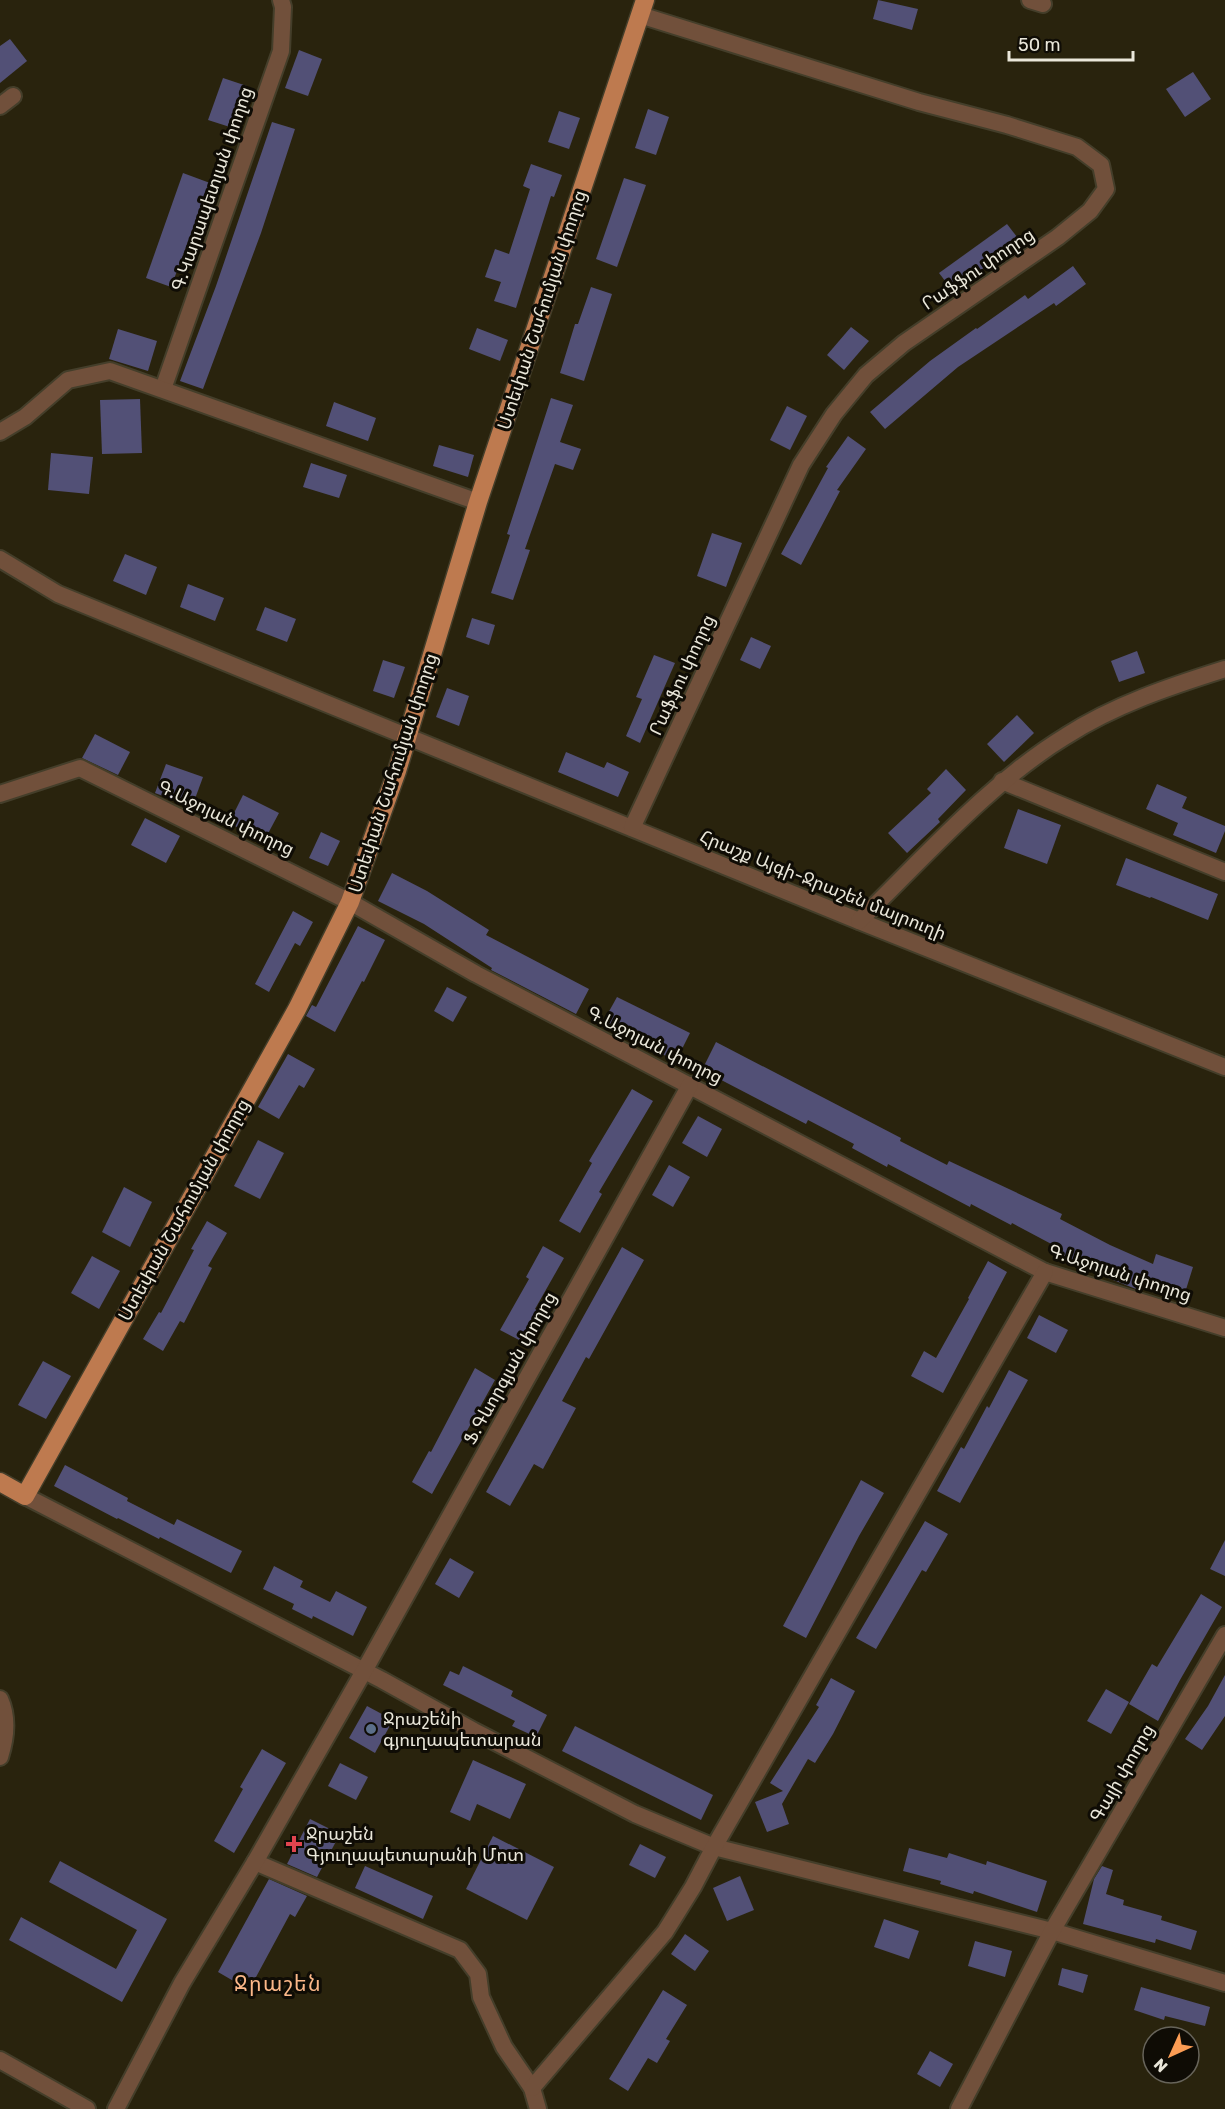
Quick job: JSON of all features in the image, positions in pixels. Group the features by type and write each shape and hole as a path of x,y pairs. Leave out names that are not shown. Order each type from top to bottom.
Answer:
{"main road":[{"name":"Ստեփան Շահումյան փողոց","path":"25,1496 297,1009 350,902 397,771 478,502 643,7"},
{"path":"0,1482 25,1496"}],"street":[{"name":"Գ.Կարապետյան փողոց","path":"163,388 281,51 283,7 281,0"},
{"name":"Րաֆֆու փողոց","path":"632,828 801,465 834,414 866,375 904,343 1058,237 1090,212 1106,189 1101,165 1077,147 1007,125 919,102 643,7"},
{"path":"0,432 25,417 68,380 110,370 478,502"},
{"name":"Հրաշք Այգի-Ջրաշեն մայրուղի","path":"0,559 58,594 859,921 1225,1067"},
{"path":"859,921 1002,781 1066,736 1107,713 1180,683 1225,669"},
{"name":"Գ.Աջոյան փողոց","path":"0,794 80,768 350,902 476,974 1045,1272 1225,1328"},
{"path":"1002,781 1225,872"},
{"name":"Ֆ.Գևորգյան փողոց","path":"116,2109 182,1983 255,1862 364,1671 690,1085"},
{"path":"532,2088 665,1932 693,1887 1045,1272"},
{"path":"25,1496 635,1814 714,1847 1052,1931 1225,1983"},
{"name":"Գայի փողոց","path":"959,2109 1052,1931 1225,1635"},
{"path":"0,1699 5,1710 5,1742 0,1757"},
{"path":"255,1862 460,1950 478,1974 481,1997 504,2047 532,2088 538,2109"},
{"path":"0,2060 87,2109"}],"building":[{"path":"878,0 918,9 912,30 873,19"},
{"path":"10,39 27,61 0,83 0,46"},
{"path":"299,50 322,59 308,96 285,88"},
{"path":"1193,72 1211,99 1185,117 1166,89"},
{"path":"223,78 247,86 233,128 208,120"},
{"path":"648,109 669,117 656,155 635,148"},
{"path":"559,111 580,118 569,149 548,142"},
{"path":"272,122 295,129 261,233 203,389 180,381 216,286"},
{"path":"531,164 562,175 554,197 551,196 516,308 494,301 501,282 485,277 495,249 509,254 530,189 523,186"},
{"path":"183,173 210,183 171,287 146,278"},
{"path":"624,178 646,185 617,267 596,259"},
{"path":"1007,224 1021,242 952,290 939,273"},
{"path":"1073,266 1086,284 1056,306 1054,303 958,367 885,429 870,412 930,361 1025,295 1028,299"},
{"path":"591,287 612,294 584,381 560,373 575,324 578,324"},
{"path":"851,327 869,341 844,370 827,355"},
{"path":"477,328 508,340 500,361 469,349"},
{"path":"118,329 157,341 148,371 109,359"},
{"path":"551,398 573,405 560,442 581,449 573,470 555,464 525,549 530,550 513,600 491,593 510,535 507,534"},
{"path":"140,399 142,453 102,454 100,400"},
{"path":"334,402 376,418 368,441 326,426"},
{"path":"787,406 807,416 790,450 770,440"},
{"path":"848,436 866,449 837,490 840,491 801,565 781,554 828,468 826,467"},
{"path":"439,445 474,455 468,477 433,466"},
{"path":"51,453 93,457 89,494 48,490"},
{"path":"311,463 347,475 339,498 303,487"},
{"path":"712,533 742,543 726,587 697,576"},
{"path":"125,554 157,567 146,595 113,581"},
{"path":"188,584 224,598 215,621 180,607"},
{"path":"265,607 296,619 287,642 256,630"},
{"path":"472,618 495,625 489,645 466,637"},
{"path":"751,637 771,646 760,669 740,660"},
{"path":"1137,651 1145,673 1119,682 1111,661"},
{"path":"654,655 675,663 640,743 626,736 642,699 636,697"},
{"path":"383,660 405,667 394,698 373,691"},
{"path":"447,688 469,696 459,726 436,717"},
{"path":"1017,715 1034,733 1004,762 987,744"},
{"path":"95,734 130,752 118,775 82,758"},
{"path":"566,752 604,768 607,762 629,772 618,797 558,772"},
{"path":"166,764 203,777 192,807 155,793"},
{"path":"946,769 966,790 938,819 940,822 907,853 888,833 931,793 927,789"},
{"path":"1157,784 1187,797 1182,808 1225,826 1216,853 1173,835 1178,823 1146,809"},
{"path":"243,795 279,813 264,841 229,823"},
{"path":"1018,809 1061,825 1047,864 1004,848"},
{"path":"145,818 180,836 166,863 131,845"},
{"path":"321,832 340,841 328,866 309,858"},
{"path":"1126,858 1218,894 1208,920 1116,885"},
{"path":"392,873 427,891 489,930 486,935 589,989 576,1014 491,970 492,968 424,924 378,901"},
{"path":"293,911 313,922 300,946 295,943 269,992 255,984"},
{"path":"358,926 385,940 335,1032 306,1016 312,1005 316,1007"},
{"path":"447,987 467,997 453,1022 434,1011"},
{"path":"617,997 690,1033 676,1061 602,1024"},
{"path":"716,1042 901,1138 900,1141 947,1165 949,1161 1062,1214 1060,1219 1110,1245 1153,1264 1156,1254 1193,1267 1184,1296 1140,1282 1136,1289 1098,1274 1055,1252 1057,1247 1012,1223 1011,1225 971,1204 970,1207 888,1164 887,1167 852,1148 854,1144 808,1120 806,1124 702,1070"},
{"path":"288,1054 315,1069 304,1088 299,1085 279,1119 258,1107"},
{"path":"632,1089 653,1101 599,1192 602,1194 580,1233 559,1221 592,1163 589,1161"},
{"path":"698,1116 722,1129 707,1157 682,1143"},
{"path":"258,1140 284,1153 260,1199 234,1186"},
{"path":"669,1165 690,1177 673,1207 652,1195"},
{"path":"124,1187 152,1202 130,1247 102,1232"},
{"path":"207,1221 227,1233 208,1266 212,1268 184,1323 180,1321 163,1351 143,1339 159,1312 161,1313"},
{"path":"543,1246 564,1258 535,1309 538,1311 521,1341 500,1330 529,1279 526,1277"},
{"path":"622,1247 644,1260 589,1359 586,1357 562,1401 576,1408 543,1469 534,1464 510,1506 486,1492"},
{"path":"92,1256 120,1271 99,1309 71,1293"},
{"path":"988,1261 1007,1272 943,1393 911,1376 924,1351 936,1358"},
{"path":"1039,1315 1068,1330 1056,1353 1027,1338"},
{"path":"43,1361 71,1376 46,1419 18,1405"},
{"path":"475,1368 495,1380 432,1494 412,1482 429,1451 431,1452"},
{"path":"1009,1370 1028,1380 960,1503 937,1491 961,1447 964,1449 987,1406 989,1408"},
{"path":"65,1465 174,1525 177,1519 242,1551 231,1573 160,1537 159,1539 117,1519 54,1486"},
{"path":"861,1480 884,1493 806,1638 783,1626"},
{"path":"925,1521 948,1534 926,1572 922,1570 876,1649 856,1638"},
{"path":"1225,1540 1225,1576 1210,1569"},
{"path":"450,1558 474,1572 459,1598 435,1584"},
{"path":"274,1566 303,1581 300,1587 330,1602 336,1591 367,1607 353,1636 313,1616 312,1619 292,1609 294,1604 263,1589"},
{"path":"1201,1594 1222,1607 1158,1721 1129,1704 1152,1664 1157,1667"},
{"path":"463,1666 513,1691 511,1696 547,1715 536,1737 512,1726 515,1721 443,1685 450,1671 459,1675"},
{"path":"1225,1675 1225,1716 1202,1750 1185,1739 1208,1706"},
{"path":"831,1678 855,1691 815,1763 808,1759 782,1804 789,1824 767,1832 755,1802 783,1791 770,1783 819,1707 816,1705"},
{"path":"1106,1689 1129,1702 1111,1734 1087,1721"},
{"name":"Ջրաշենի գյուղապետարան","path":"367,1706 393,1720 375,1753 349,1738"},
{"path":"575,1726 713,1795 701,1820 562,1751"},
{"path":"262,1749 286,1763 234,1853 214,1841 243,1789 240,1787"},
{"path":"473,1760 526,1784 510,1819 477,1804 470,1821 450,1812"},
{"path":"340,1763 368,1777 356,1800 328,1786"},
{"path":"310,1819 340,1834 317,1877 287,1864"},
{"path":"493,1836 554,1867 527,1920 466,1889"},
{"path":"640,1844 666,1857 655,1878 629,1865"},
{"path":"909,1848 947,1858 949,1853 986,1865 987,1861 1047,1881 1037,1912 903,1871"},
{"path":"60,1861 167,1919 122,2002 9,1940 21,1917 116,1969 137,1930 49,1882"},
{"path":"365,1866 433,1896 423,1919 355,1888"},
{"path":"1102,1866 1113,1870 1106,1894 1124,1900 1123,1905 1162,1916 1161,1920 1197,1931 1191,1950 1156,1939 1155,1943 1083,1924 1094,1879"},
{"path":"740,1876 754,1910 727,1921 713,1888"},
{"path":"269,1879 307,1896 295,1917 290,1914 249,1990 218,1972"},
{"path":"884,1919 919,1931 909,1959 874,1947"},
{"path":"685,1934 709,1951 695,1971 671,1954"},
{"path":"975,1941 1012,1951 1005,1977 968,1966"},
{"path":"1062,1968 1088,1975 1083,1993 1058,1985"},
{"path":"1141,1987 1210,2007 1205,2026 1165,2016 1164,2020 1134,2010"},
{"path":"663,1990 687,2005 666,2039 670,2041 657,2063 648,2058 628,2091 609,2079"},
{"path":"930,2051 953,2064 940,2087 917,2074"}],"place":[{"name":"Ջրաշենի գյուղապետարան","path":"371,1729"},
{"name":"Ջրաշեն Գյուղապետարանի Մոտ","path":"294,1844"}],"district":[{"name":"Ջրաշեն","path":"278,1984"}]}
